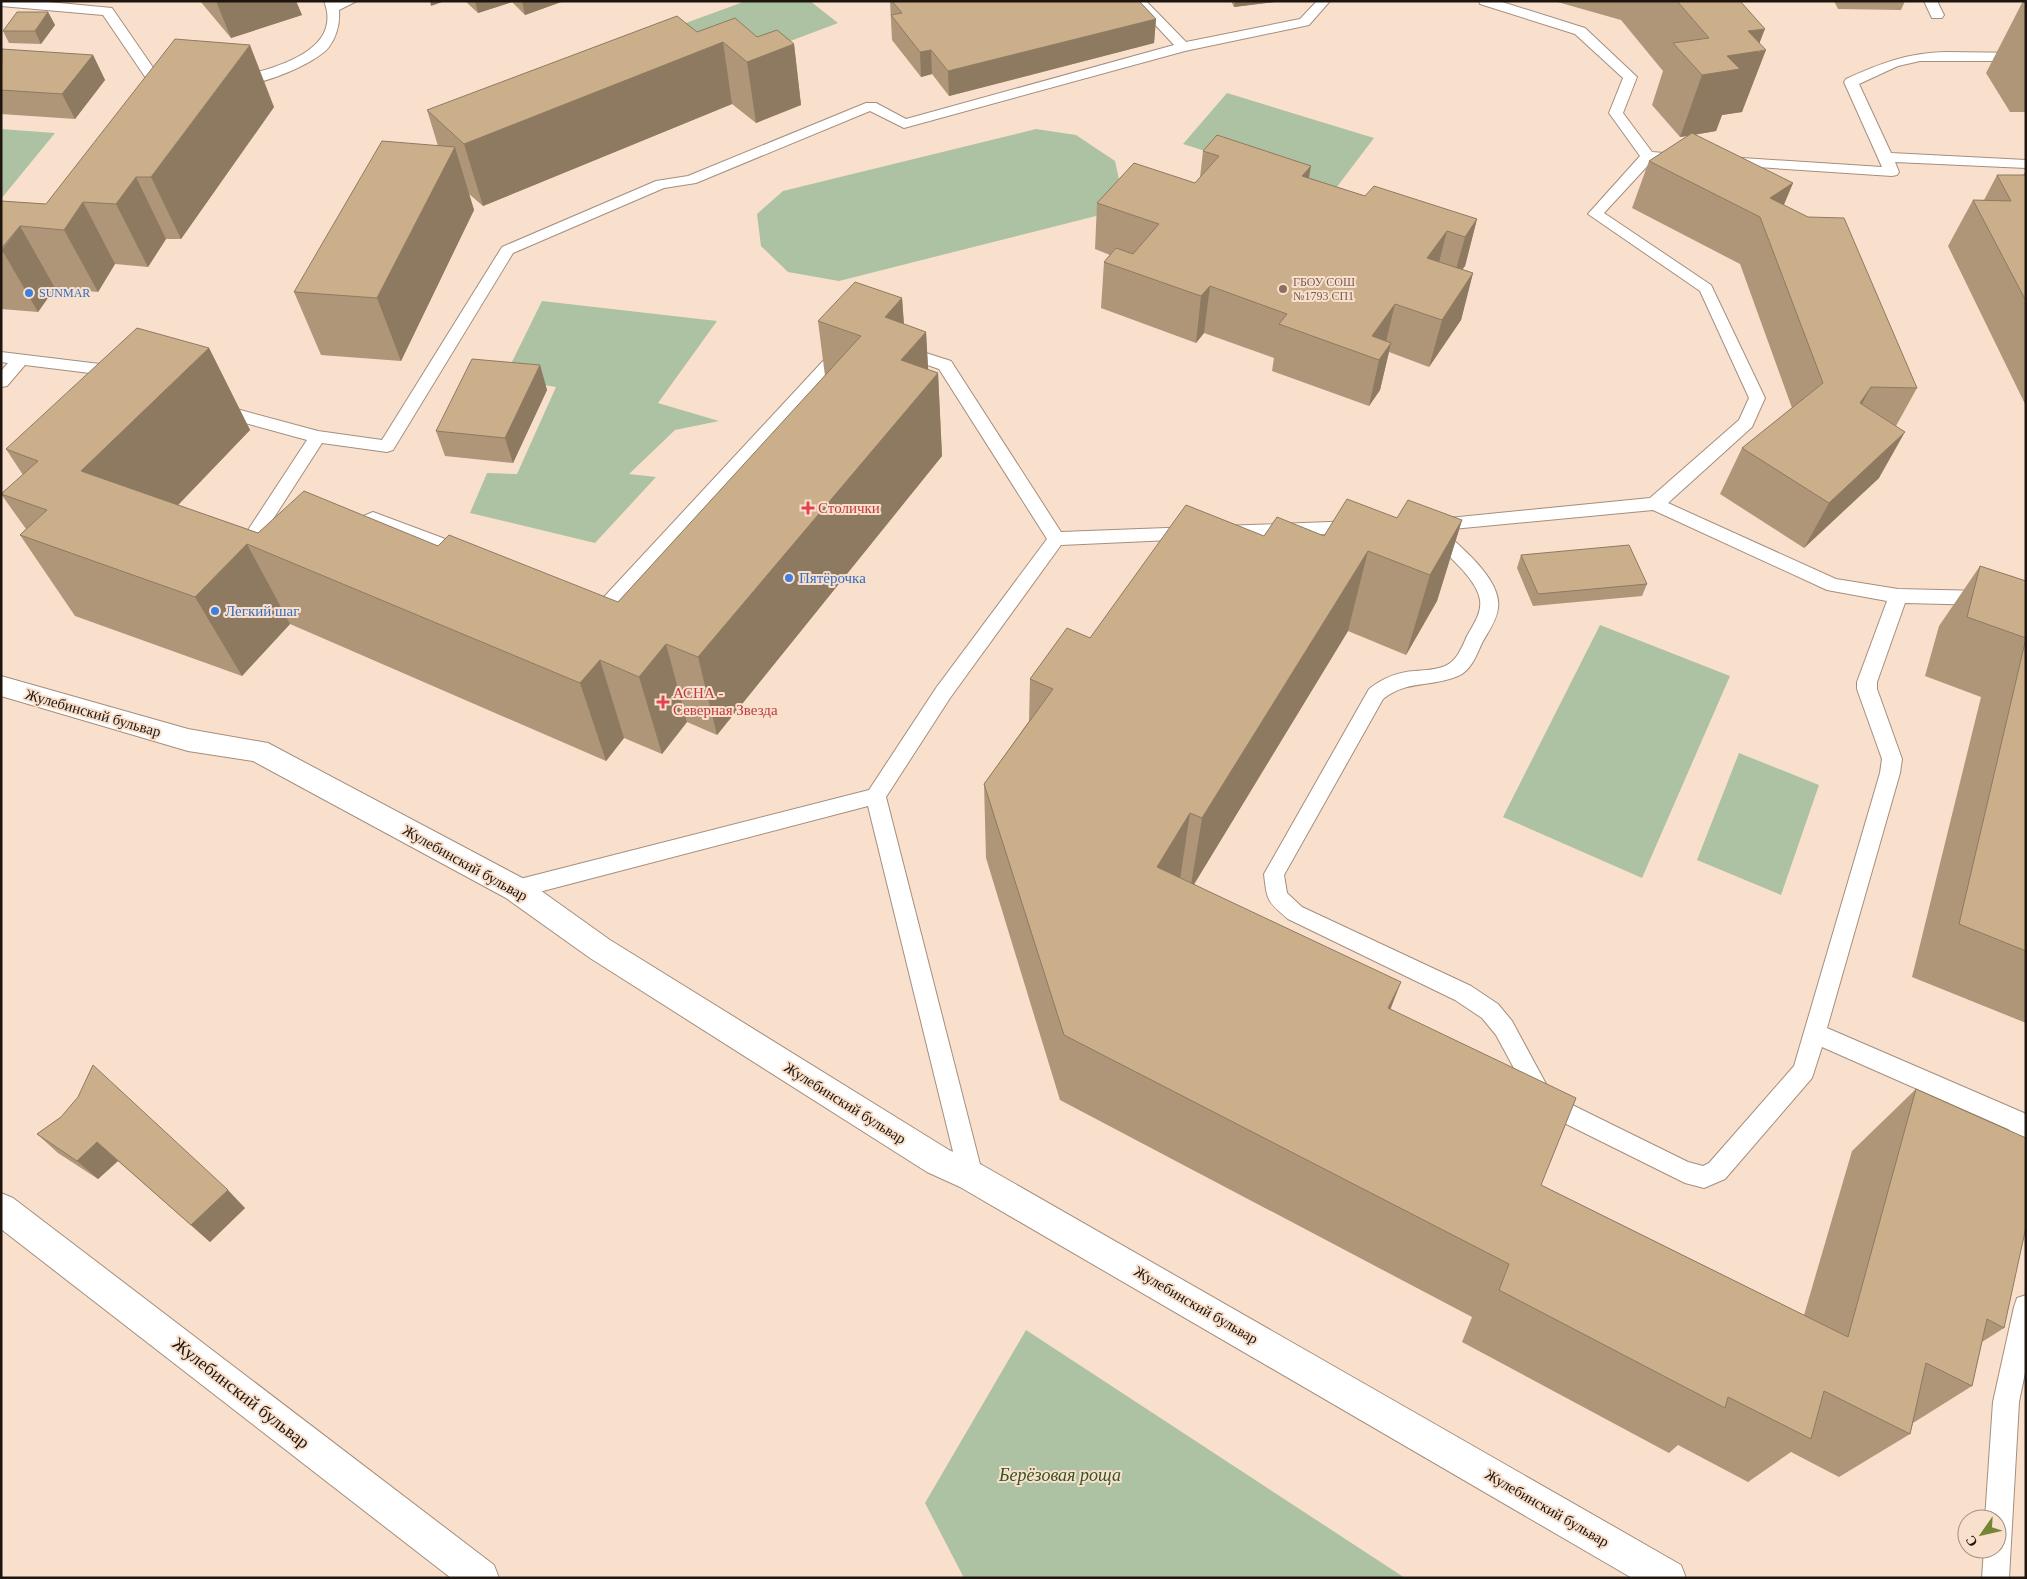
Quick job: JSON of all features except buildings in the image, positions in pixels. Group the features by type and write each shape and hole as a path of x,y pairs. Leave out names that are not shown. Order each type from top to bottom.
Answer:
{"street":[{"name":"Жулебинский бульвар","path":"1,686 188,740 258,751 516,889 616,959 938,1162 971,1176 1668,1578"},
{"name":"Жулебинский бульвар","path":"1,1209 481,1578"}],"lane":[{"path":"226,82 245,81 290,66 322,47 332,30 332,4 350,1"},
{"path":"1139,1 1183,47"},
{"path":"200,404 318,437 387,446 507,250 661,184 691,180 871,106 904,124 1183,47 1304,22 1324,1"},
{"path":"1930,1 1938,15"},
{"path":"1,2 71,4 107,11 156,90 178,86"},
{"path":"1493,2 1580,31 1630,77 1616,113 1648,156 1892,172 1851,82 1875,70 1920,57 2026,57"},
{"path":"1648,156 1594,214 1706,288 1757,398 1746,422 1655,504"},
{"path":"1884,157 2026,164"},
{"path":"571,594 606,607 850,343 858,344"},
{"path":"891,347 945,365 1056,539"},
{"path":"1,357 100,369 136,382"},
{"path":"1,382 20,360"},
{"path":"293,553 284,557 256,532 318,437"},
{"path":"1898,596 1867,689 1892,760 1890,773 1804,1071 1717,1171 1704,1177 1685,1172 1544,1102 1504,1028 1490,1011 1463,993 1296,913 1277,897 1274,874 1376,694 1386,685 1402,679 1454,671 1463,663 1490,609 1488,592 1475,573 1422,525 1655,504 1833,585 1898,596 2026,599"},
{"path":"337,534 373,518 481,560"},
{"path":"1056,539 1377,526"},
{"path":"516,889 876,796 943,693 1056,539"},
{"path":"876,796 971,1176"},
{"path":"1815,1033 2016,1121 2026,1130"},
{"path":"1999,1509 2006,1402 2026,1307"},
{"path":"1995,1578 1996,1559"}],"green space":[{"path":"746,1 810,1 838,23 730,64 683,24"},
{"path":"1227,93 1374,138 1333,192 1183,144"},
{"path":"1,129 55,133 1,199"},
{"path":"1036,129 1076,135 1115,161 1122,193 1096,216 839,281 788,272 761,246 757,214 783,191"},
{"path":"542,301 717,321 658,403 719,421 675,430 629,474 656,477 595,543 470,513 487,473 517,474 556,387 504,378"},
{"path":"1600,625 1730,676 1642,878 1503,817"},
{"path":"1739,753 1819,785 1781,895 1697,860"},
{"name":"Берёзовая роща","path":"1026,1330 1405,1578 964,1578 925,1503"}],"place":[{"name":"ГБОУ СОШ №1793 СП1","path":"1283,289"},
{"name":"SUNMAR","path":"29,293"},
{"name":"Столички","path":"808,508"},
{"name":"Пятёрочка","path":"789,578"},
{"name":"Легкий шаг","path":"215,611"},
{"name":"АСНА - Северная Звезда","path":"663,702"}]}
